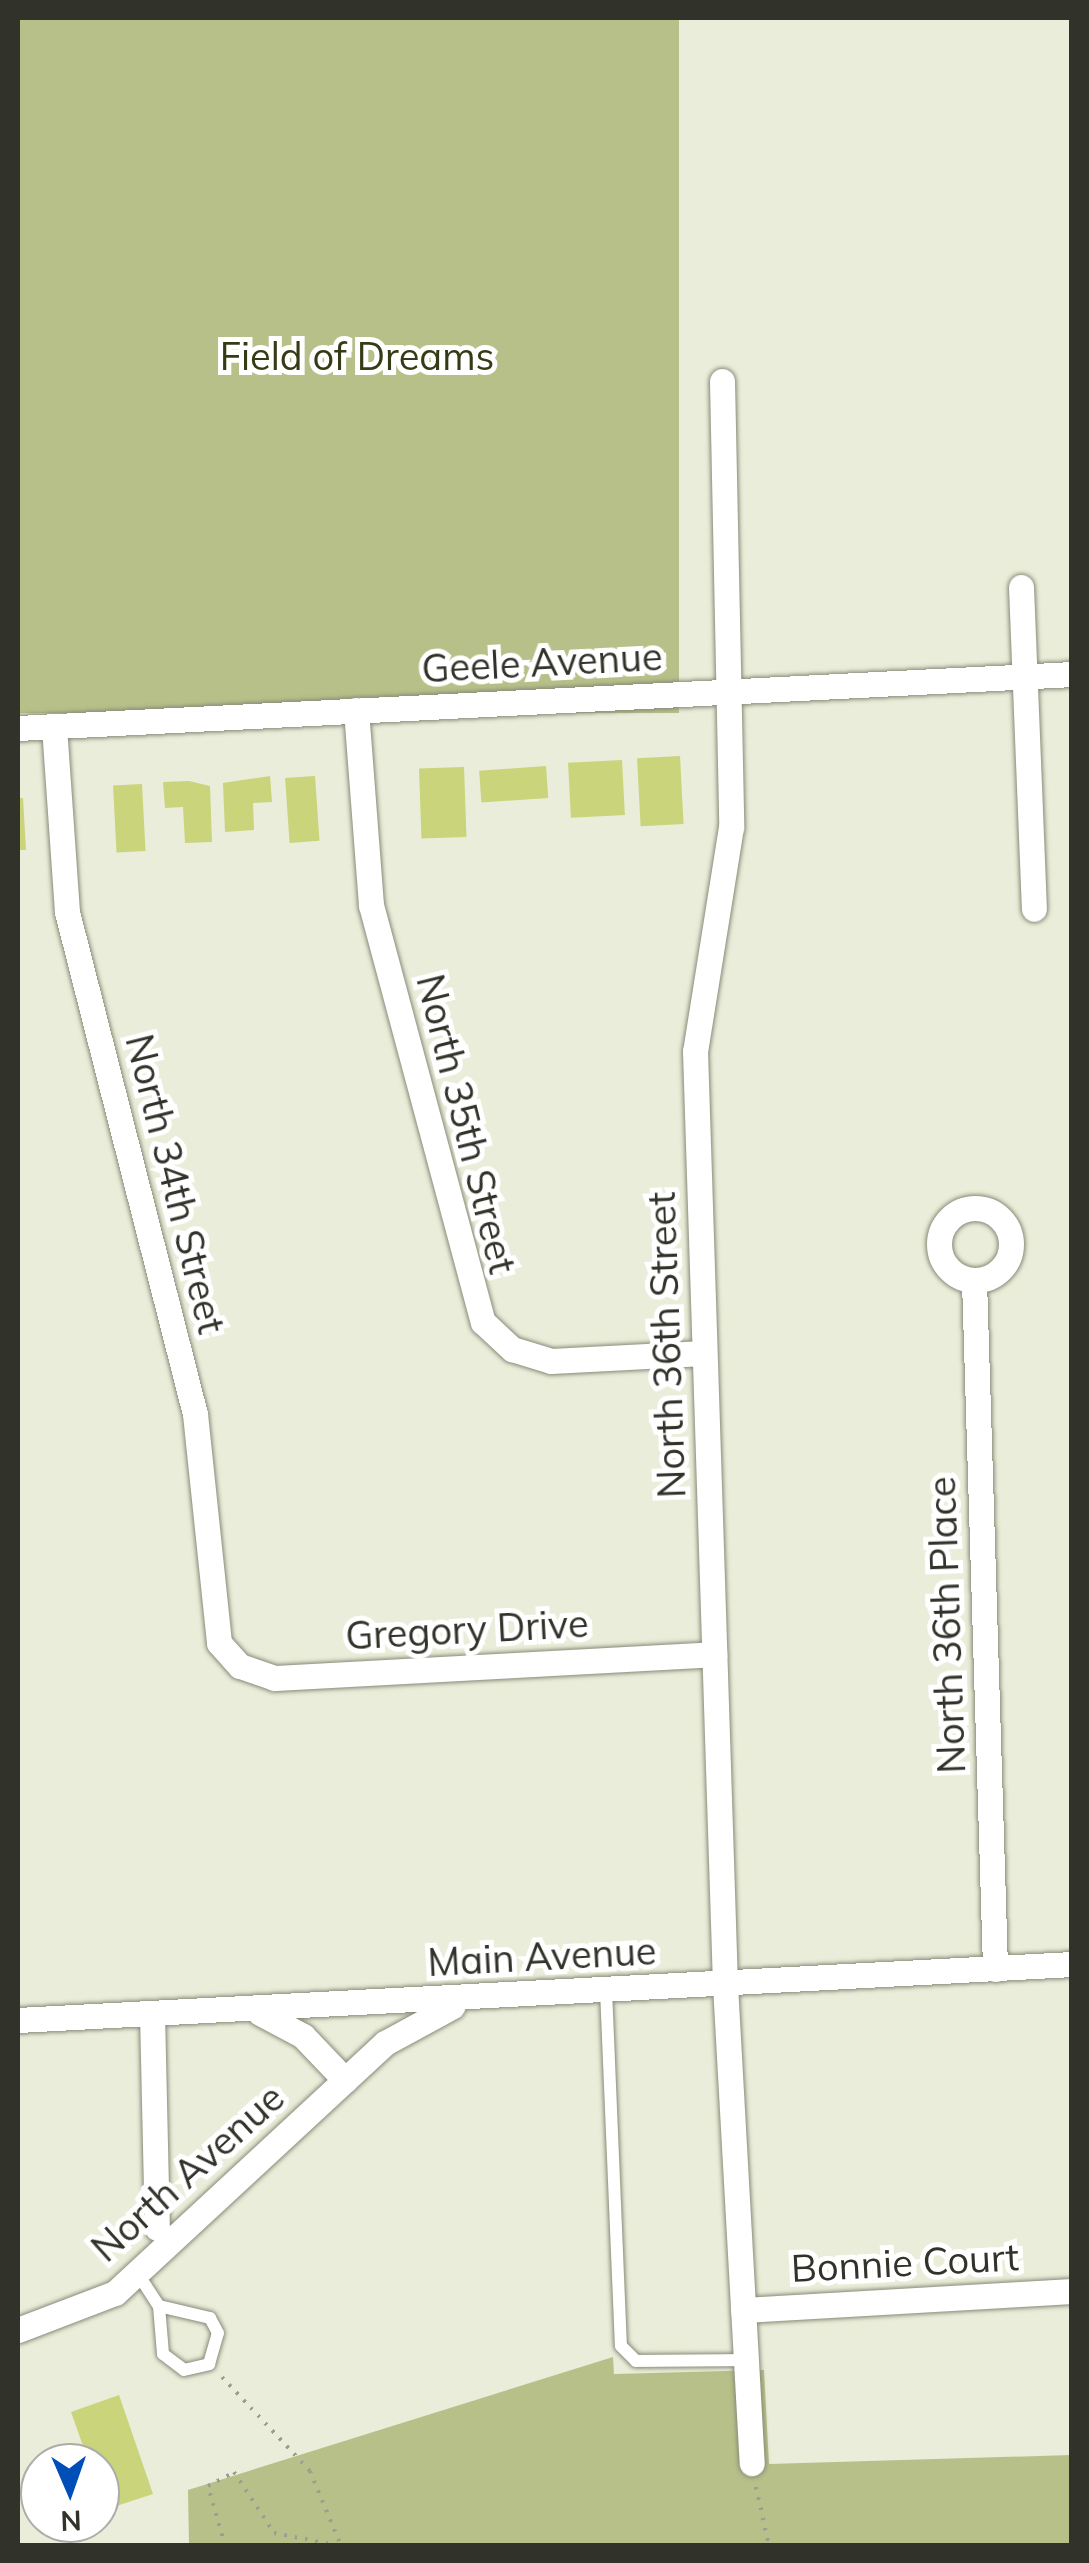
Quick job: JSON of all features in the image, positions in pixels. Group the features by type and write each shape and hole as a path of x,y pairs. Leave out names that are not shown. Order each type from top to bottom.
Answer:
{"street":[{"name":"North 36th Street","path":"722,381 732,690 731,826 695,1052 725,1985 752,2463"},
{"path":"1021,587 1034,909"},
{"name":"Geele Avenue","path":"18,728 1072,674"},
{"name":"North 35th Street","path":"356,710 371,905 483,1322 512,1349 551,1360 704,1353"},
{"name":"North 34th Street","path":"54,726 67,912 195,1414 211,1614 230,1658"},
{"name":"North 36th Place","path":"974,1280 995,1968"},
{"name":"Gregory Drive","path":"230,1658 274,1678 714,1654"},
{"name":"Main Avenue","path":"18,2020 472,2000 1072,1964"},
{"name":"North Avenue","path":"18,2330 84,2308 138,2274 345,2080 412,2024 472,2000"},
{"name":"North Avenue","path":"251,2011 303,2036 345,2080"},
{"path":"152,2012 158,2228"},
{"name":"Bonnie Court","path":"744,2310 1072,2292"}],"lane":[{"path":"606,1990 621,2346 636,2361 746,2360"},
{"path":"138,2274 160,2306 163,2354 184,2370 209,2364 218,2334 210,2318 160,2306"}],"path":[{"path":"209,2364 310,2471 340,2543"},
{"path":"752,2463 769,2546"},
{"path":"225,2546 208,2486 234,2472 274,2533 340,2543"}],"green space":[{"name":"Field of Dreams","path":"18,18 679,18 679,713 18,713"},
{"path":"613,2357 614,2374 764,2370 769,2464 1071,2455 1071,2545 189,2545 188,2490"}],"building":[{"path":"680,756 684,824 641,826 637,758"},
{"path":"622,760 625,815 571,818 568,763"},
{"path":"546,766 548,798 481,803 479,771"},
{"path":"464,767 466,837 421,839 419,769"},
{"path":"270,776 272,802 253,803 254,830 225,832 223,783"},
{"path":"315,776 320,841 290,843 285,778"},
{"path":"189,781 210,786 212,842 185,843 183,807 165,808 163,782"},
{"path":"142,784 146,851 117,852 113,786"},
{"path":"18,798 23,798 26,850 18,850"},
{"path":"119,2395 153,2494 120,2505 120,2443 82,2443 71,2412"}]}
